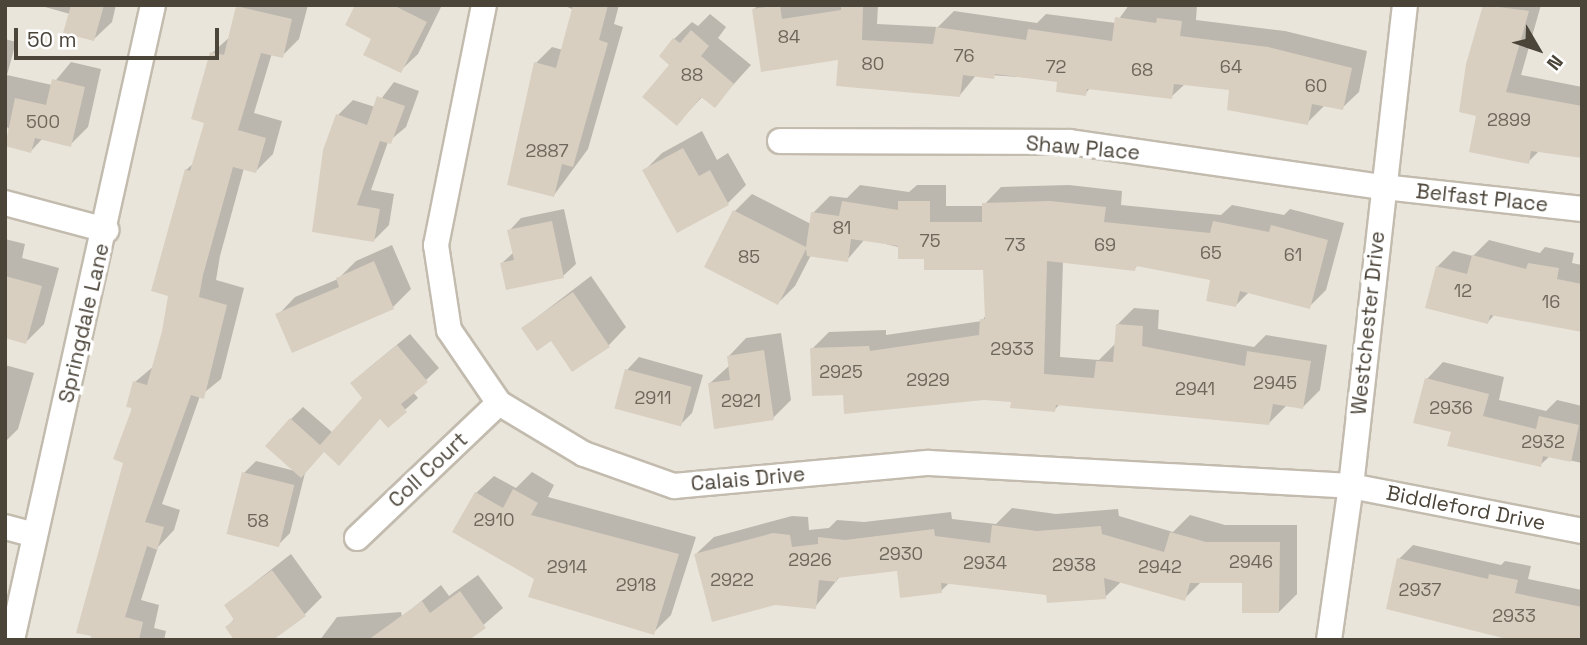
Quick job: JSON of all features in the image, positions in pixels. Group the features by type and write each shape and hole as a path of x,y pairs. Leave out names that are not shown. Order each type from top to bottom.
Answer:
{"street":[{"name":"Springdale Lane","path":"12,640 106,230 153,5"},
{"name":"Calais Drive","path":"484,5 436,245 449,330 499,403 584,454 674,486 929,463 1351,486"},
{"name":"Westchester Drive","path":"1329,640 1351,486 1382,187 1405,5"},
{"name":"Shaw Place","path":"780,141 1070,142 1382,187"},
{"name":"Belfast Place","path":"1382,187 1582,209"},
{"path":"5,203 106,230"},
{"name":"Coll Court","path":"356,538 499,403"},
{"name":"Biddleford Drive","path":"1351,486 1582,531"},
{"path":"5,527 34,535"}],"shaded area":[{"path":"5,5 1582,5 1582,640 5,640"}],"building":[{"path":"71,5 104,5 94,41 63,33"},
{"path":"355,5 393,5 427,22 401,73 363,55 371,39 345,25"},
{"path":"573,5 608,5 599,40 608,43 573,167 562,164 554,197 507,185 534,62 556,68"},
{"path":"780,5 782,19 841,10 841,6 863,7 862,40 933,44 936,27 1026,40 1028,29 1112,41 1115,17 1156,23 1157,18 1182,21 1180,36 1268,47 1352,68 1343,110 1312,104 1308,125 1227,110 1229,90 1174,84 1172,99 1087,89 1086,96 1056,92 1057,82 995,74 994,79 963,75 960,97 836,86 838,60 761,72 752,9"},
{"path":"1483,5 1529,11 1506,92 1582,106 1582,158 1531,151 1529,164 1469,152 1476,116 1459,112 1466,64"},
{"path":"236,6 292,19 283,58 261,53 238,130 266,138 256,173 233,167 203,275 199,297 227,305 204,399 191,395 145,522 164,527 157,550 147,546 125,617 143,622 139,640 90,640 91,636 76,633 123,463 113,459 132,408 126,407 133,381 147,385 162,331 168,296 151,291 185,169 190,171 204,123 191,119 210,52 224,55"},
{"path":"691,30 709,46 701,56 734,84 715,108 701,97 677,126 642,97 669,65 659,56 673,38 680,43"},
{"path":"52,79 85,87 71,147 35,138 31,153 5,146 15,98 46,105"},
{"path":"377,96 405,106 391,144 380,141 357,205 380,209 374,242 312,232 323,150 336,114 367,125"},
{"path":"683,148 699,176 710,170 729,205 677,233 642,170"},
{"path":"842,201 898,210 898,201 930,201 930,222 982,222 982,203 1050,201 1106,207 1104,222 1210,233 1213,221 1269,232 1271,225 1328,240 1310,309 1240,291 1236,307 1206,301 1210,280 1136,266 1135,271 1047,261 1044,374 1094,378 1096,361 1113,362 1116,324 1143,326 1142,346 1245,366 1247,351 1311,361 1303,409 1273,404 1269,425 1056,405 1055,412 1010,408 1011,402 984,400 844,414 843,395 812,396 810,348 869,346 870,351 979,335 980,319 985,319 983,270 924,270 924,259 898,259 898,246 851,239 848,262 807,256 806,249 778,305 704,267 733,210 806,247 811,212 839,216"},
{"path":"552,221 564,278 506,290 500,263 514,260 507,230"},
{"path":"1472,255 1526,269 1528,263 1559,268 1557,279 1582,284 1582,332 1490,315 1488,324 1425,308 1436,266 1467,274"},
{"path":"374,261 394,309 292,353 275,314 339,287 336,278"},
{"path":"5,276 42,286 26,344 5,338"},
{"path":"573,292 610,347 572,372 551,341 537,351 521,328"},
{"path":"397,345 428,382 401,404 407,412 388,428 380,419 339,466 324,452 301,478 265,446 290,418 320,445 362,398 350,383"},
{"path":"764,350 774,420 714,429 708,383 730,380 727,356"},
{"path":"625,369 692,387 681,426 614,409"},
{"path":"1425,378 1489,394 1483,416 1536,429 1539,416 1579,425 1571,462 1543,456 1541,467 1447,446 1451,432 1413,423"},
{"path":"242,472 294,485 279,547 227,534"},
{"path":"513,489 538,503 531,515 679,554 654,635 528,597 534,579 452,532 475,492 503,508"},
{"path":"992,525 1037,531 1101,526 1102,534 1164,552 1170,532 1206,542 1280,542 1279,613 1242,613 1242,583 1190,583 1185,601 1104,578 1106,599 1047,603 1046,595 941,583 942,593 900,598 897,571 837,578 837,582 819,580 816,609 775,605 712,622 694,554 773,533 790,535 792,547 818,544 818,537 845,540 934,529 935,536 990,543"},
{"path":"1397,558 1488,579 1489,574 1518,580 1515,593 1582,607 1582,640 1511,640 1386,609"},
{"path":"272,570 306,616 273,640 234,640 225,627 234,620 224,605"},
{"path":"460,591 486,628 469,640 368,640 422,601 430,613"}]}
